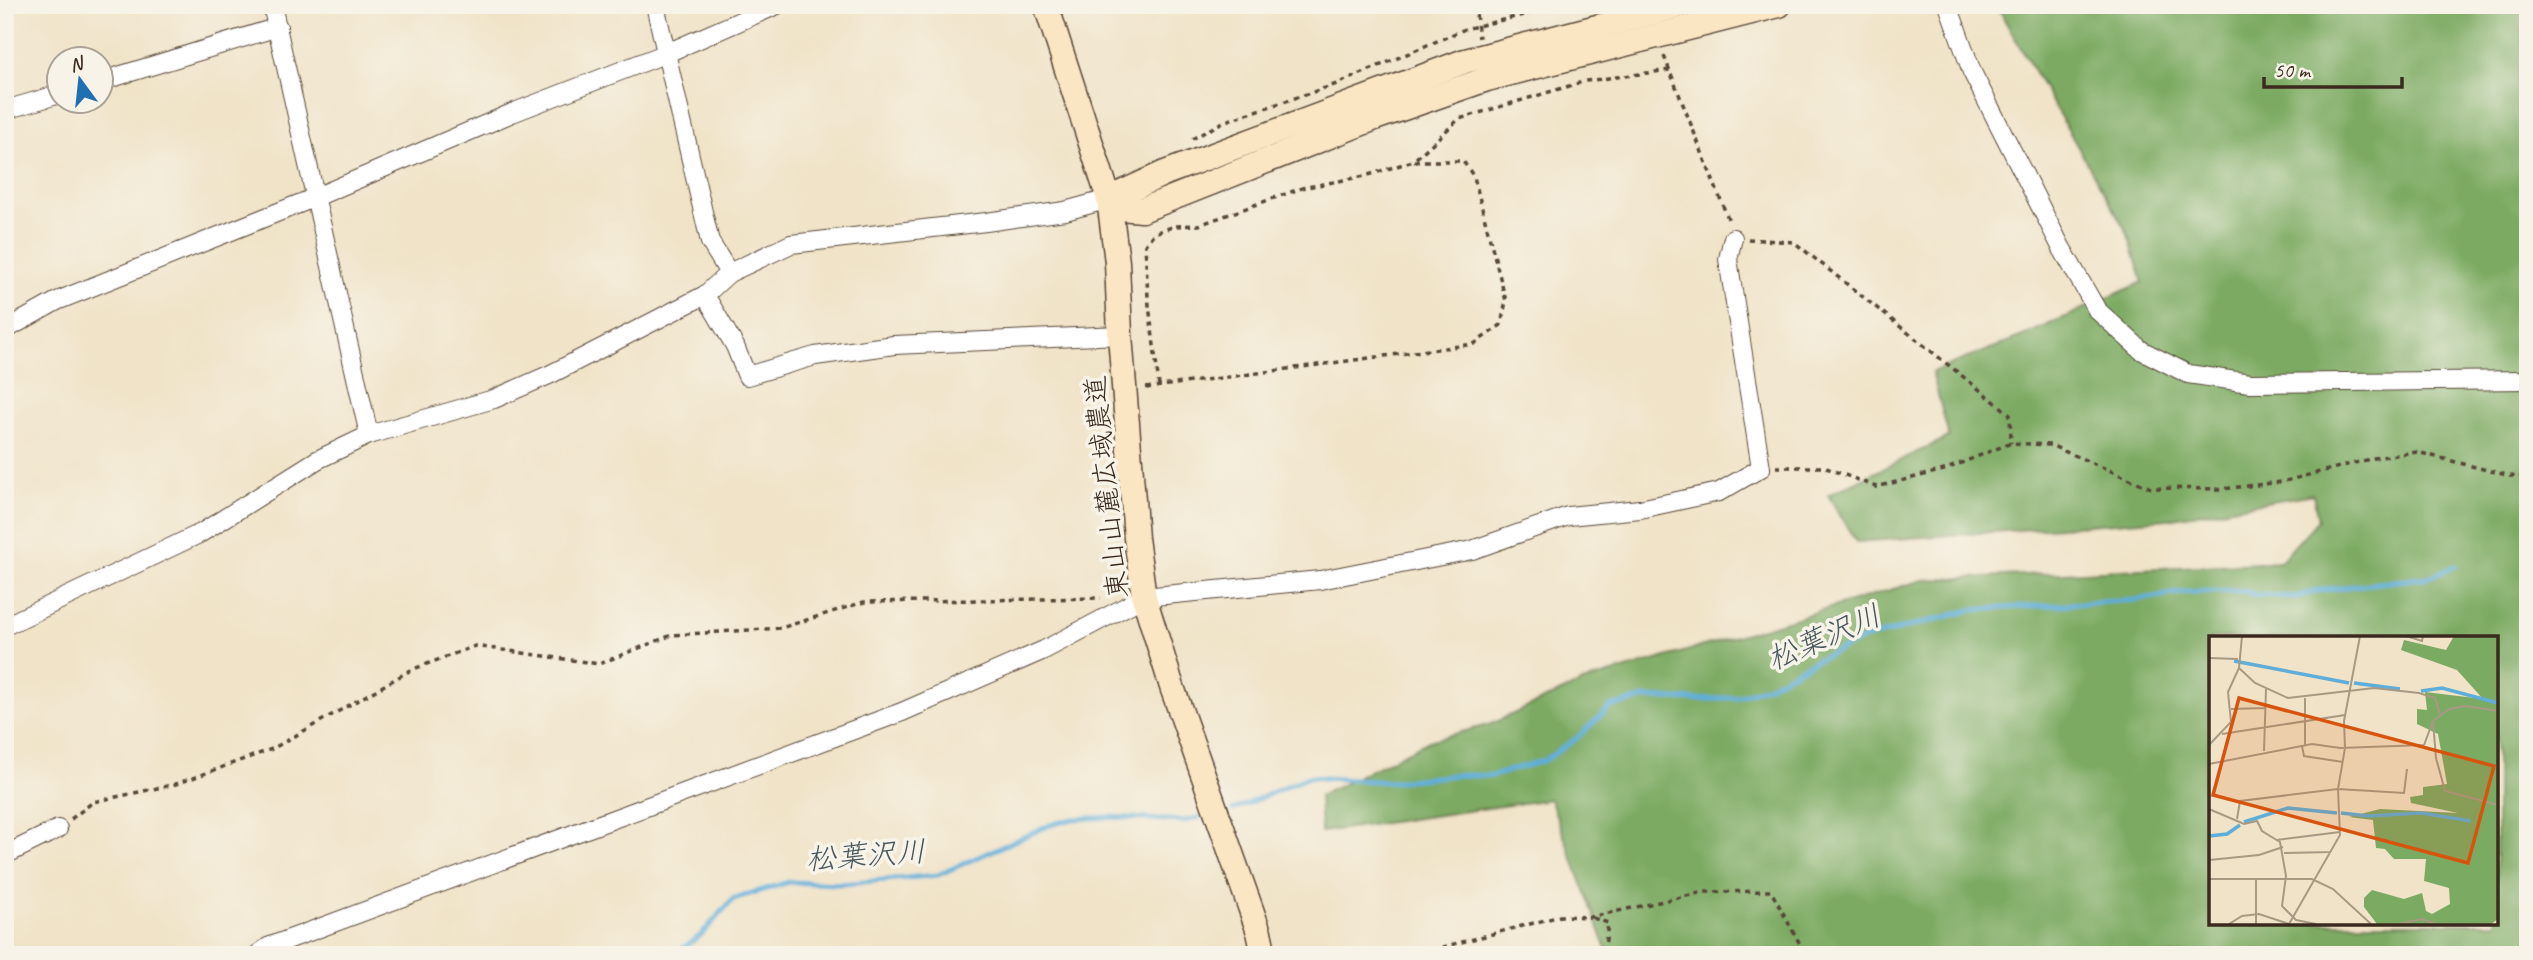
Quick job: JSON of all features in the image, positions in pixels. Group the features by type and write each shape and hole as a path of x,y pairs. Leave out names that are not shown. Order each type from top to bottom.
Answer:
{"street":[{"path":"272,5 369,435"},
{"path":"655,5 710,242 729,273"},
{"path":"5,330 57,301 316,197 512,113 777,5"},
{"name":"東山山麓広域農道","path":"1046,5 1110,203 1117,262 1136,538 1144,597 1172,687 1259,932 1264,955"},
{"path":"5,626 201,533 317,460 369,435 494,399 551,374 705,295 729,273 790,244 986,222 1110,203 1165,173 1465,61 1682,5"},
{"path":"1110,203 1142,209 1376,118 1488,79 1779,5"},
{"path":"1948,5 1972,72 2061,247 2097,310 2141,350 2188,374 2250,383 2528,380"},
{"path":"116,77 278,27"},
{"path":"5,110 46,98"},
{"path":"257,955 280,943 902,712 1044,650 1144,597 1320,580 1472,550 1568,516 1640,509 1719,492 1761,468 1728,259 1733,238"},
{"path":"705,295 735,346 747,376 815,356 894,345 1121,335"},
{"path":"5,855 58,829"}],"path":[{"path":"1187,143 1197,134 1223,122 1337,83 1465,29 1565,5"},
{"path":"1661,36 1664,61 1727,213 1733,238 1794,242 2010,414 2011,443"},
{"path":"1413,161 1459,119 1586,81 1670,70"},
{"path":"1126,391 1474,344 1501,325 1506,301 1474,177 1463,161 1413,161 1365,176 1302,188 1199,225 1175,226 1154,233 1145,245 1148,297 1159,386"},
{"path":"1761,468 1824,467 1876,487 1944,470 2011,443 2050,445 2151,488 2222,489 2280,482 2374,458 2417,452 2510,476 2528,477"},
{"path":"58,829 93,802 176,783 272,749 411,670 475,646 599,664 672,635 782,628 864,602 1102,598"},
{"path":"1413,955 1560,916 1591,917 1704,892 1771,891 1806,955"},
{"path":"1591,917 1608,923 1604,955"}],"green space":[{"path":"1998,5 2528,5 2528,955 1609,955 1550,799 1321,832 1319,796 1429,741 1491,724 1583,682 1923,580 2280,562 2318,520 2313,494 2168,519 1856,542 1828,495 1949,437 1932,372 2030,333 2143,282 2127,232"}],"waterway":[{"name":"松葉沢川","path":"1233,810 1308,777 1390,782 1456,775 1492,776 1545,760 1577,738 1610,707 1645,698 1699,700 1737,697 1768,686 1812,662 1864,639 1971,610 2136,600 2186,592 2243,591 2257,595 2296,597 2321,590 2429,577 2456,566"},
{"name":"松葉沢川","path":"673,955 701,935 733,899 789,882 842,884 938,875 1050,825 1073,819 1112,817 1184,821 1201,817"}]}
